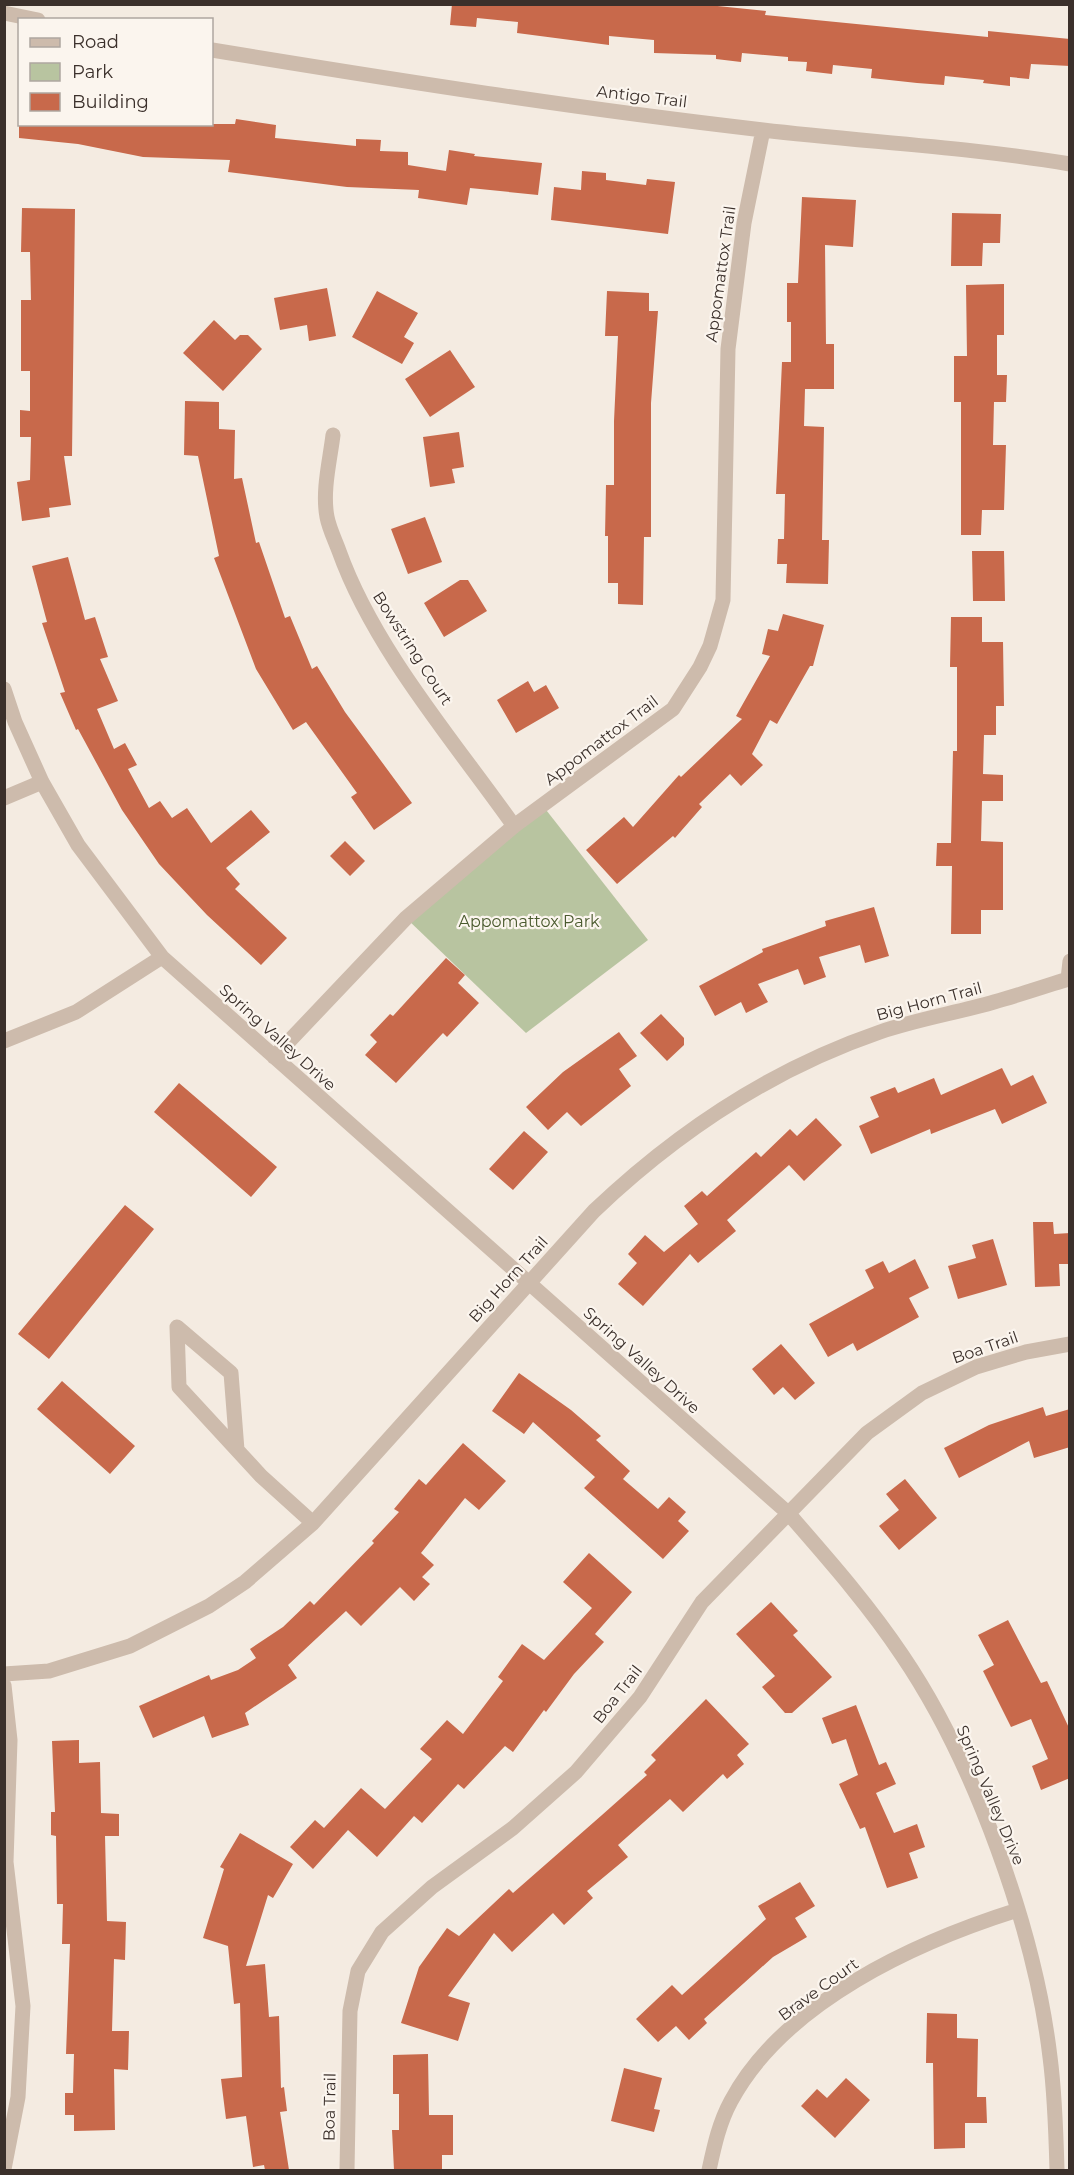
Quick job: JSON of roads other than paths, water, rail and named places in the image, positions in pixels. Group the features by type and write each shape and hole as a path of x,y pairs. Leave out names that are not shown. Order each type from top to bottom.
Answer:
{"street":[{"path":"4,14 27,18"},
{"name":"Antigo Trail","path":"213,50 480,92 763,130 1023,156 1070,164"},
{"name":"Appomattox Trail","path":"274,1058 406,918 514,826 673,709 700,667 718,623 724,578 725,410 732,304 744,223 763,130"},
{"name":"Bowstring Court","path":"333,435 326,498 327,516 349,576 363,606 402,670 514,826"},
{"name":"Spring Valley Drive","path":"4,689 15,722 42,782 101,880 162,957 788,1514 850,1584 909,1665 957,1752 1018,1910 1042,2007 1050,2056 1057,2170"},
{"path":"4,798 42,782"},
{"path":"4,1041 76,1012 162,957"},
{"name":"Big Horn Trail","path":"4,1674 49,1671 158,1634 209,1606 244,1582 313,1523 528,1283 621,1185 687,1132 740,1096 796,1066 879,1032 917,1020 993,1003 1068,979 1070,960"},
{"path":"237,1450 231,1373 177,1327 179,1387 237,1450 261,1476 313,1523"},
{"name":"Boa Trail","path":"346,2170 350,2011 358,1971 370,1949 399,1915 513,1828 576,1772 640,1697 702,1602 867,1433 922,1393 999,1359 1070,1344"},
{"path":"4,1685 10,1740 6,1862 23,2006 18,2097 4,2169"},
{"name":"Brave Court","path":"709,2170 720,2128 732,2100 762,2059 798,2024 827,2000 883,1965 928,1942 1018,1910"}],"park label":[{"name":"Appomattox Park","path":"529,921"}]}
